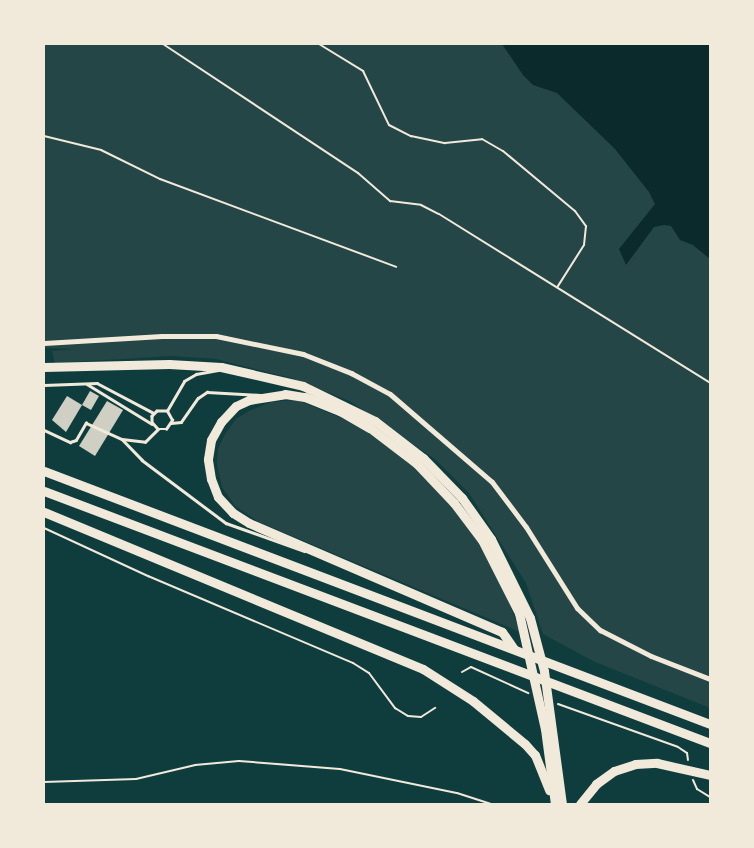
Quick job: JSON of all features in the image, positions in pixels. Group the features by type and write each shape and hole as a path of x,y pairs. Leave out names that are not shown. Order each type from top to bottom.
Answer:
{"main road":[{"path":"44,367 169,364 224,368 303,386 335,400 374,421 423,458 462,498 491,540 530,618 554,734 562,804"},
{"path":"514,649 502,632 249,523 233,513 218,497 210,478 208,459 211,440 221,422 236,406 264,396 305,397 340,411 370,428 416,463 454,503 482,540 519,613 545,729 555,804"},
{"path":"44,471 710,724"},
{"path":"44,491 710,743"},
{"path":"44,512 387,651 423,669 454,688 525,744 542,768 555,804"},
{"path":"580,804 596,784 614,771 635,764 657,763 710,775"}],"street":[{"path":"44,342 162,336 216,336 303,354 350,373 390,394 492,482 526,527 577,608 600,630 651,656 710,679"}],"lane":[{"path":"44,385 85,384 106,386 154,413 166,411 184,381 196,374 224,368"},
{"path":"85,384 153,424 158,429 166,429 171,423 171,416 166,411"},
{"path":"171,423 180,422 206,392 264,396"},
{"path":"153,424 154,413"},
{"path":"44,430 70,442 76,440 86,423 122,439 145,442 158,429"},
{"path":"122,439 142,460 226,523 286,546 326,556"}],"path":[{"path":"163,44 358,173 390,201 421,205 440,214 558,286 710,383"},
{"path":"319,44 363,71 389,125 411,136 446,143 482,139 503,151 575,211 586,226 584,245 558,286"},
{"path":"44,136 101,150 160,179 396,267"},
{"path":"44,528 353,662 369,673 395,708 408,716 421,717 435,708"},
{"path":"462,672 471,667 533,696"},
{"path":"552,702 678,746 687,753 688,763"},
{"path":"44,782 136,779 195,765 239,761 340,769 457,793 490,804"},
{"path":"693,780 697,789 710,797"}],"shaded area":[{"path":"44,44 710,44 710,708 595,662 543,634 526,583 469,493 436,460 350,401 291,378 216,359 171,356 55,363 52,351 74,349 44,348"},
{"path":"502,44 710,44 710,259 693,245 680,240 671,226 664,225 654,227 626,265 619,249 655,204 649,192 615,149 557,93 533,85 523,75"},
{"path":"297,400 356,424 398,453 434,484 469,526 496,568 520,632 259,522 235,506 222,487 217,464 218,449 225,434 236,419 249,411 271,402"}],"building":[{"path":"90,391 99,396 91,410 82,405"},
{"path":"67,396 82,405 66,432 52,420"},
{"path":"107,401 123,410 95,456 79,446"}]}
